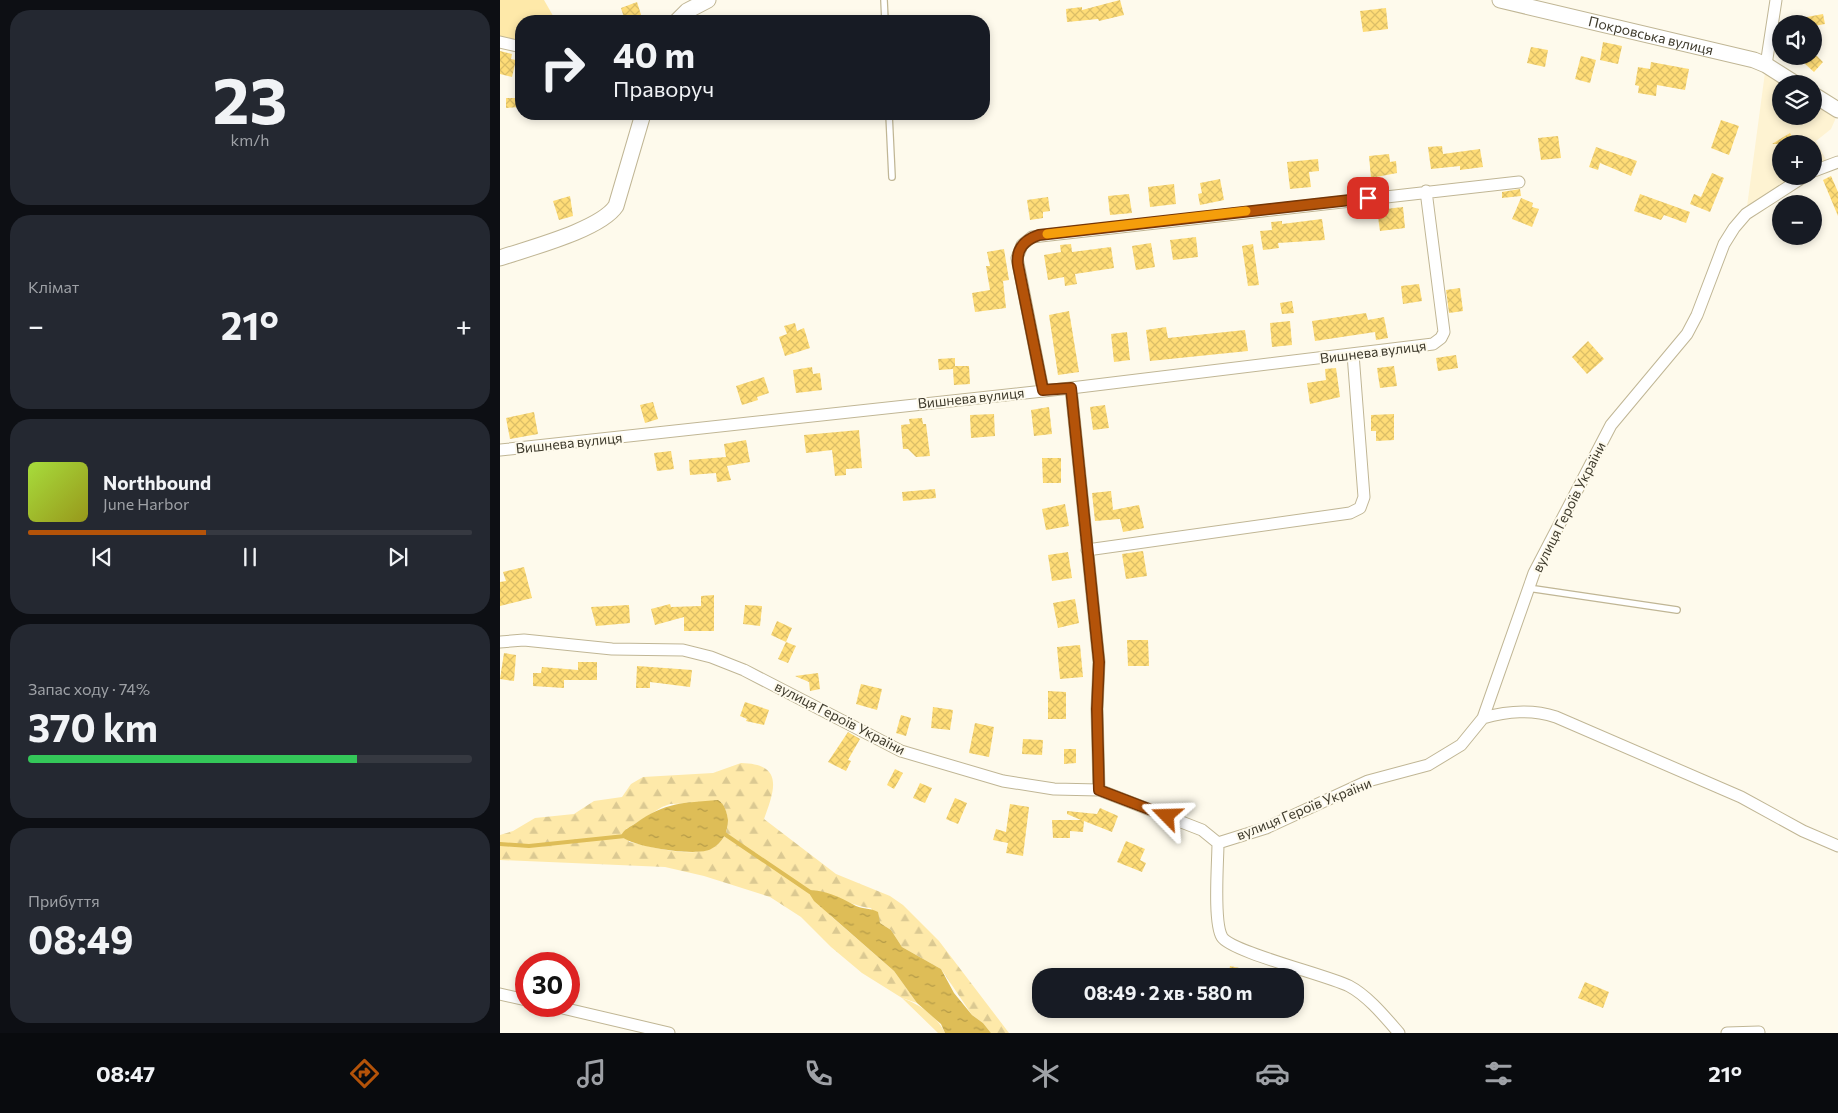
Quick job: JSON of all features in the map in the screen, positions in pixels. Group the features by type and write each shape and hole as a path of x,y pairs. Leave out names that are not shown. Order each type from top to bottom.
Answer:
{"street":[{"path":"682,15 687,10 708,0"},
{"name":"Покровська вулиця","path":"1500,0 1731,54 1766,65 1782,75"},
{"path":"1766,65 1776,0"},
{"path":"500,42 515,45"},
{"path":"1822,100 1838,110"},
{"path":"500,258 594,225 611,214 616,206 641,120"},
{"path":"1822,168 1838,162"},
{"path":"1043,390 1017,258 1022,245 1032,237 1519,182"},
{"name":"вулиця Героїв України","path":"500,642 524,640 612,649 683,650 711,656 744,670 901,751 1003,781 1054,789 1099,790 1202,830 1218,842 1266,828 1368,781 1416,769 1441,760 1461,745 1483,718 1528,588 1540,560 1612,425 1681,342 1693,324 1728,235 1746,214 1791,185"},
{"name":"Вишнева вулиця","path":"500,450 1071,388 1433,344 1441,338 1444,332 1426,191"},
{"path":"1087,550 1350,513 1360,508 1364,497 1353,354"},
{"path":"1071,388 1099,662 1097,709 1099,790"},
{"path":"1483,718 1509,712 1524,711 1556,717 1735,794 1803,831 1838,846"},
{"path":"1218,842 1218,922 1222,937 1231,945 1248,952 1349,986 1366,998 1399,1033"},
{"path":"500,994 515,997"},
{"path":"580,1012 669,1033"},
{"path":"1727,1033 1759,1032"}],"lane":[{"path":"884,0 885,15"},
{"path":"889,120 892,177"},
{"path":"1528,588 1677,610"}],"shaded area":[{"path":"1766,65 1782,75 1772,75 1772,125 1822,125 1822,100 1836,109 1835,120 1831,129 1822,136 1772,135 1772,185 1791,185 1776,195 1772,195 1772,197 1746,214"},
{"path":"1822,152 1829,165 1822,168"}],"green space":[{"path":"500,0 544,0 553,15 515,15 515,46 500,42"},
{"path":"741,763 755,764 770,773 773,780 773,788 764,819 836,874 890,896 903,905 939,941 1009,1033 991,1033 983,1023 972,1015 941,969 902,947 891,930 880,923 871,908 824,893 808,890 832,917 894,971 917,1003 902,998 862,973 831,947 801,917 770,897 704,876 665,867 500,860 500,835 513,831 535,818 574,814 594,801 622,797 631,784 643,777 713,773","holes":["721,802 728,820 726,832 719,843 710,849 697,852 683,852 629,842 626,829 662,807 670,804"]},
{"path":"902,998 927,1011 945,1033 938,1033"}],"water":[{"path":"718,800 725,809 728,824 726,833 721,841 711,849 693,852 665,850 637,844 621,836 629,827 666,807 684,803"},
{"path":"807,890 827,893 861,908 878,912 880,923 891,930 902,947 941,969 954,993 972,1015 983,1023 991,1033 945,1033 941,1024 917,1003 894,971 814,901"}],"building":[{"path":"1120,0 1124,15 1099,21 1098,19 1067,22 1066,9 1082,7 1082,10"},
{"path":"637,2 641,15 623,15 621,8"},
{"path":"1386,8 1388,29 1363,32 1360,11"},
{"path":"1823,14 1825,24 1822,25 1822,15 1818,15"},
{"path":"1603,42 1622,46 1618,64 1600,60"},
{"path":"1531,47 1548,50 1545,67 1527,63"},
{"path":"500,51 512,54 511,59 515,60 515,64 512,77 500,74"},
{"path":"1581,56 1596,60 1590,83 1575,79"},
{"path":"1651,62 1689,69 1685,90 1657,85 1656,96 1638,93 1639,86 1635,85 1638,67 1650,69"},
{"path":"1806,65 1820,65 1814,72"},
{"path":"506,98 515,98 515,107 506,108"},
{"path":"1721,120 1739,126 1729,155 1711,148"},
{"path":"1558,136 1561,158 1541,160 1538,138"},
{"path":"1442,146 1443,154 1480,149 1483,167 1460,170 1460,166 1431,169 1428,147"},
{"path":"1596,147 1637,161 1631,176 1600,163 1598,170 1589,167"},
{"path":"1389,154 1390,162 1396,161 1397,173 1371,178 1369,156"},
{"path":"1318,159 1319,171 1309,172 1311,187 1290,189 1287,162"},
{"path":"1712,173 1724,178 1710,212 1690,204 1694,194 1701,197"},
{"path":"1831,176 1838,192 1838,216 1823,180"},
{"path":"1220,179 1224,200 1200,205 1198,194 1202,193 1200,183"},
{"path":"1174,184 1176,204 1150,207 1148,187"},
{"path":"1520,189 1521,196 1502,198 1502,192"},
{"path":"1129,194 1132,213 1110,215 1108,196"},
{"path":"1640,194 1690,212 1686,223 1664,215 1661,220 1634,211"},
{"path":"570,196 573,216 559,220 553,201"},
{"path":"1048,197 1050,211 1043,212 1043,218 1030,220 1027,200"},
{"path":"1521,198 1533,203 1532,207 1539,209 1532,227 1512,219"},
{"path":"1403,207 1405,228 1380,231 1377,210"},
{"path":"1322,219 1325,240 1278,243 1279,248 1263,250 1260,231 1272,230 1271,222 1282,221 1282,224"},
{"path":"1196,237 1198,257 1173,260 1170,240"},
{"path":"1151,243 1155,267 1136,270 1132,246"},
{"path":"1071,244 1072,252 1111,247 1114,268 1075,274 1077,284 1065,286 1064,277 1048,280 1044,255 1061,252 1060,245"},
{"path":"1253,244 1259,285 1248,286 1242,246"},
{"path":"1004,249 1009,280 1003,281 1006,308 975,312 972,293 990,290 986,266 990,266 987,252"},
{"path":"1419,284 1422,301 1403,304 1401,286"},
{"path":"1460,288 1463,311 1449,313 1446,290"},
{"path":"1292,301 1294,313 1282,314 1280,303"},
{"path":"1069,311 1079,372 1058,375 1049,315"},
{"path":"1366,313 1368,320 1384,317 1388,338 1376,340 1375,332 1315,341 1312,321"},
{"path":"1290,321 1292,345 1272,347 1270,323"},
{"path":"795,323 797,331 804,328 810,348 785,356 779,337 787,334 784,326"},
{"path":"1166,327 1168,338 1245,330 1248,351 1150,361 1146,330"},
{"path":"1127,332 1130,360 1114,362 1111,334"},
{"path":"1588,341 1604,359 1587,374 1572,357"},
{"path":"1456,355 1458,368 1438,371 1436,358"},
{"path":"955,358 955,366 969,366 970,384 954,385 953,369 939,370 938,359"},
{"path":"1394,366 1397,386 1380,388 1377,368"},
{"path":"812,367 813,374 820,373 822,390 796,393 793,370"},
{"path":"1336,368 1340,397 1310,404 1307,383 1326,380 1325,369"},
{"path":"764,377 769,393 757,397 758,400 742,405 736,386"},
{"path":"653,402 658,419 645,423 640,405"},
{"path":"1105,405 1109,428 1093,430 1090,407"},
{"path":"1049,407 1052,434 1034,436 1031,410"},
{"path":"534,412 538,434 510,439 506,418"},
{"path":"994,414 995,436 971,438 970,415"},
{"path":"1394,414 1394,440 1376,441 1376,431 1371,431 1371,415"},
{"path":"922,418 923,424 926,424 930,456 916,457 908,449 903,449 901,425 910,424 909,419"},
{"path":"859,430 862,468 846,469 846,475 835,476 832,450 806,453 804,435"},
{"path":"746,440 750,462 727,466 731,480 717,482 716,473 690,475 689,460 726,457 724,444"},
{"path":"671,451 674,469 657,471 654,453"},
{"path":"1042,458 1061,458 1061,483 1043,483"},
{"path":"935,489 936,498 903,501 902,492"},
{"path":"1111,491 1113,510 1139,505 1144,528 1123,532 1120,519 1095,521 1092,493"},
{"path":"1065,504 1069,526 1046,530 1042,509"},
{"path":"1143,551 1147,576 1126,579 1122,554"},
{"path":"1068,552 1072,578 1052,581 1048,555"},
{"path":"524,567 532,598 500,606 500,582 506,581 503,572"},
{"path":"714,595 714,631 684,631 684,617 655,625 651,609 670,604 671,607 701,606 701,596"},
{"path":"1075,599 1079,623 1058,628 1053,603"},
{"path":"629,605 630,623 596,626 591,607"},
{"path":"745,605 762,606 760,626 743,624"},
{"path":"777,621 792,628 786,642 771,635"},
{"path":"1127,640 1148,640 1149,666 1128,666"},
{"path":"786,642 796,646 788,663 778,659"},
{"path":"1080,645 1083,677 1060,679 1057,647"},
{"path":"504,653 516,655 514,681 500,679"},
{"path":"578,662 597,662 597,680 564,680 564,688 533,686 533,673 541,673 542,667 578,670"},
{"path":"637,666 692,670 690,687 650,682 650,688 636,688"},
{"path":"818,673 820,689 810,691 809,682 795,676"},
{"path":"861,684 882,689 877,710 856,704"},
{"path":"1048,691 1066,692 1066,719 1048,719"},
{"path":"745,702 769,710 764,725 746,721 747,719 740,716"},
{"path":"933,707 953,710 950,730 931,728"},
{"path":"901,715 911,718 906,736 896,733"},
{"path":"975,723 994,727 989,757 969,753"},
{"path":"848,732 860,739 848,760 851,761 846,771 828,762"},
{"path":"1023,739 1043,740 1042,755 1022,754"},
{"path":"1064,749 1076,749 1076,763 1064,764"},
{"path":"895,769 903,773 894,789 887,785"},
{"path":"920,783 932,788 925,803 913,798"},
{"path":"955,798 967,803 958,824 946,819"},
{"path":"1010,804 1029,807 1023,856 1006,853 1008,843 993,840 996,829 1006,832"},
{"path":"1100,808 1118,816 1112,832 1084,821 1083,832 1070,831 1070,838 1053,838 1052,820 1081,820 1067,814 1067,811 1097,814"},
{"path":"1126,841 1145,849 1140,860 1146,863 1142,872 1117,862"},
{"path":"1585,982 1609,992 1603,1008 1578,998"}],"waterway":[{"path":"723,833 810,892"},
{"path":"500,844 529,846 625,836"}],"slow traffic":[{"path":"1047,234 1246,211"}],"route":[{"path":"1167,816 1099,790 1097,709 1099,662 1071,388 1043,390 1018,265 1018,251 1026,240 1039,235 1368,198"}]}
